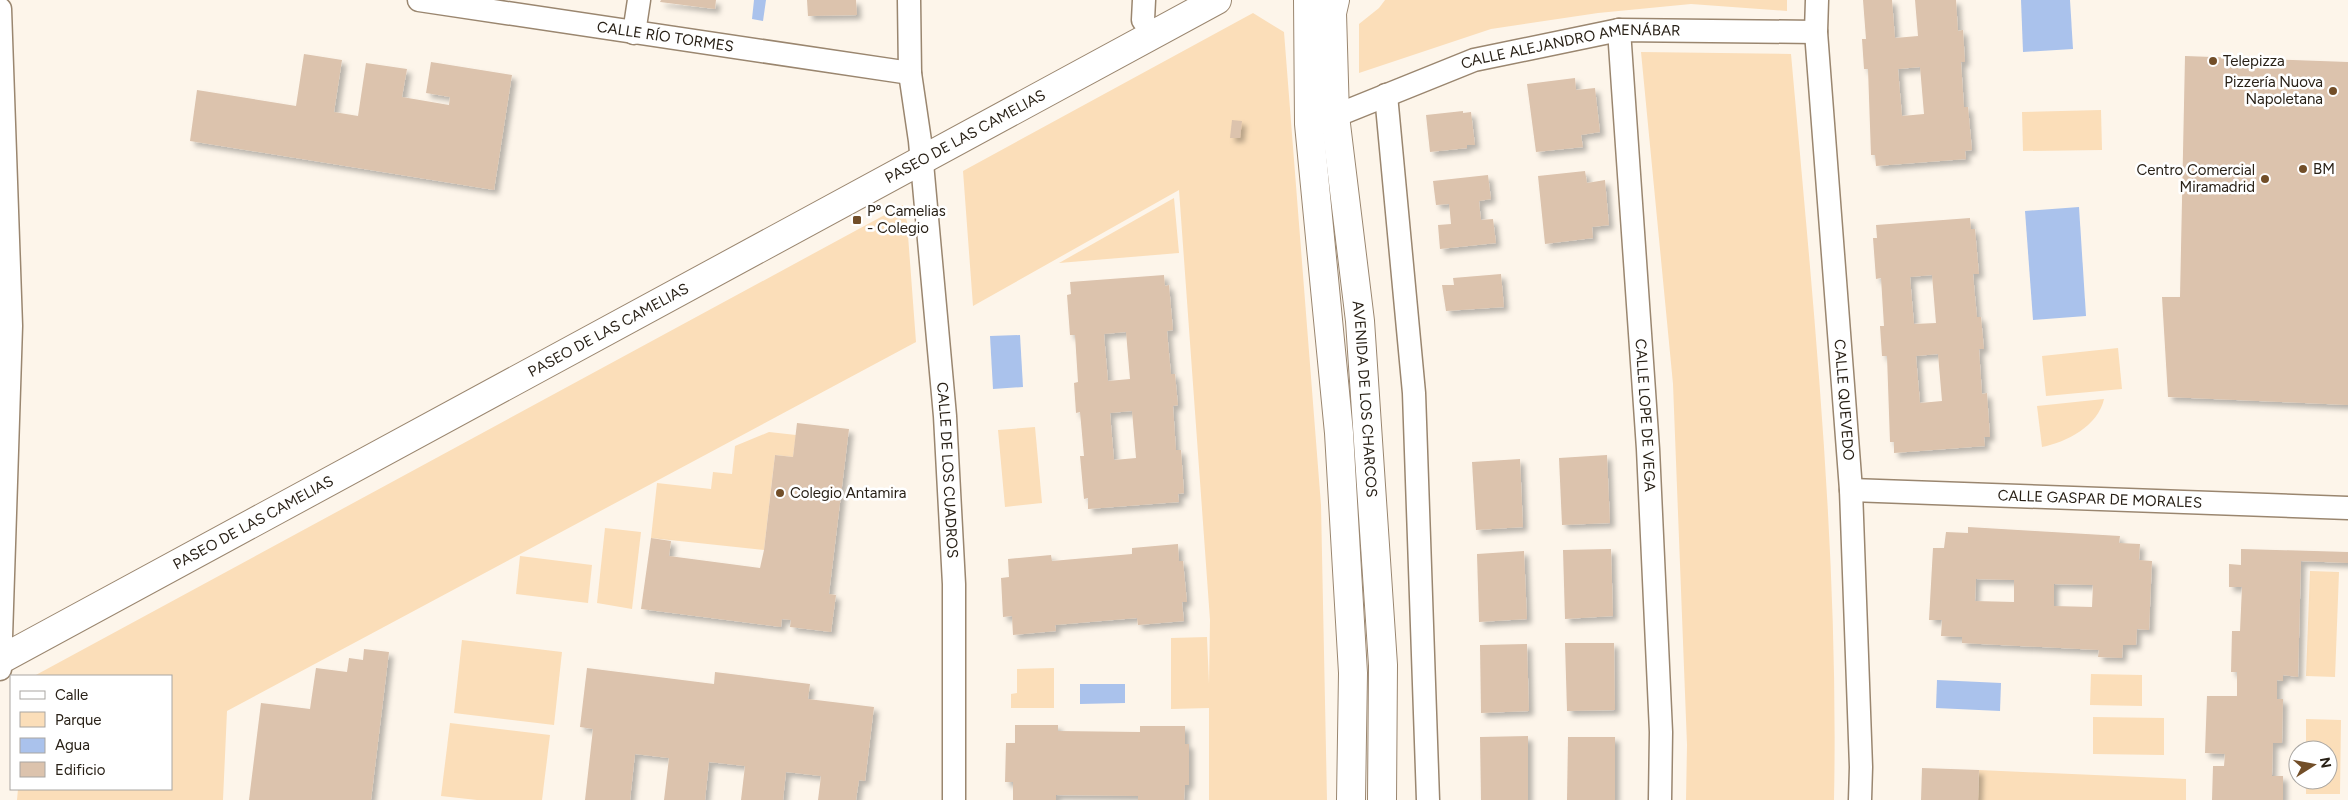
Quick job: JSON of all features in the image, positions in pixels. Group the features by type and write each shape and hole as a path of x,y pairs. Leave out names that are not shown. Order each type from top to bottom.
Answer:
{"street":[{"name":"CALLE RÍO TORMES","path":"419,0 910,72"},
{"path":"634,33 638,0"},
{"name":"CALLE DE LOS CUADROS","path":"909,0 910,72 920,151 945,416 954,574 954,800"},
{"name":"PASEO DE LAS CAMELIAS","path":"920,151 1144,10 1180,0"},
{"name":"PASEO DE LAS CAMELIAS","path":"1,654 920,151 1217,0"},
{"name":"AVENIDA DE LOS CHARCOS","path":"1308,0 1309,124 1339,432 1352,663 1351,800"},
{"name":"AVENIDA DE LOS CHARCOS","path":"1334,0 1332,13 1335,116 1360,321 1384,665 1382,800"},
{"name":"CALLE QUEVEDO","path":"1816,0 1816,32 1851,490 1861,767 1860,800"},
{"path":"0,9 11,326 1,654"},
{"name":"CALLE ALEJANDRO AMENÁBAR","path":"1335,116 1474,60 1619,30 1816,32"},
{"name":"CALLE LOPE DE VEGA","path":"1619,30 1648,449 1661,732 1660,800"},
{"path":"1386,95 1414,393 1428,800"},
{"name":"CALLE GASPAR DE MORALES","path":"1851,490 2348,508"}],"green space":[{"path":"1385,0 1787,0 1787,11 1691,4 1598,13 1491,29 1359,73 1359,24 1379,8"},
{"path":"1253,13 1284,32 1321,505 1327,800 1209,800 1209,708 1171,709 1171,638 1207,637 1209,684 1210,620 1179,190 973,306 963,171"},
{"path":"1641,52 1791,54 1823,427 1832,613 1834,800 1686,800 1687,745 1673,384"},
{"path":"2101,110 2102,150 2023,151 2022,112"},
{"path":"1174,198 1179,253 1059,263"},
{"path":"903,205 907,222 916,342 227,711 223,800 17,800 18,790 172,790 172,675 36,675"},
{"path":"2118,348 2122,389 2046,396 2042,356"},
{"path":"2104,399 2101,409 2088,425 2071,437 2042,447 2037,406"},
{"path":"1035,427 1042,503 1005,507 998,430"},
{"path":"769,432 796,435 793,457 775,455 764,550 651,538 657,483 711,489 713,472 732,474 735,446"},
{"path":"605,528 641,532 632,609 597,603"},
{"path":"520,556 592,565 588,603 516,594"},
{"path":"2310,571 2339,572 2335,677 2306,676"},
{"path":"462,640 562,652 554,725 454,713"},
{"path":"1054,668 1054,708 1011,708 1011,694 1017,693 1017,669"},
{"path":"2091,674 2142,675 2142,706 2090,705"},
{"path":"2093,717 2164,718 2164,755 2093,754"},
{"path":"2306,719 2341,720 2340,794 2306,794 2306,790 2338,790 2338,740 2306,740"},
{"path":"450,723 550,735 542,800 477,800 441,796"},
{"path":"1979,770 2186,779 2186,800 1978,800"}],"water":[{"path":"754,0 766,0 763,21 752,19"},
{"path":"2021,0 2070,0 2073,49 2023,52"},
{"path":"2079,207 2086,316 2033,320 2025,211"},
{"path":"1020,335 1023,387 993,389 990,336"},
{"path":"1937,680 2001,683 2000,711 1936,708"},
{"path":"1080,684 1125,684 1125,703 1080,704"}],"building":[{"path":"661,0 716,0 715,9 660,2"},
{"path":"807,0 856,0 857,15 808,16"},
{"path":"1863,0 1892,0 1895,38 1918,36 1915,0 1956,0 1958,31 1963,30 1965,62 1961,62 1964,107 1968,107 1972,150 1965,151 1966,159 1876,166 1875,155 1871,155 1868,69 1864,69 1862,39 1866,39","holes":["1920,67 1924,114 1902,116 1898,69"]},
{"path":"304,54 342,60 334,112 358,116 366,63 407,69 402,97 449,105 450,97 426,93 431,62 512,75 494,190 190,141 197,90 296,106"},
{"name":"Centro Comercial Miramadrid","path":"2185,56 2348,62 2348,405 2168,397 2162,297 2180,297"},
{"path":"1575,78 1576,90 1595,88 1600,132 1581,135 1583,147 1536,152 1527,84"},
{"path":"1463,111 1463,113 1471,112 1475,145 1467,145 1467,148 1430,152 1426,115"},
{"path":"1232,120 1242,121 1240,138 1230,138"},
{"path":"1585,171 1587,183 1605,180 1609,225 1592,227 1593,238 1545,244 1538,176"},
{"path":"1488,175 1491,199 1479,201 1481,220 1493,219 1496,243 1440,249 1438,225 1451,224 1450,213 1449,204 1436,205 1433,181"},
{"path":"1970,218 1971,229 1975,229 1979,274 1973,274 1977,317 1981,317 1984,349 1979,349 1982,394 1987,393 1990,437 1984,437 1985,446 1894,453 1894,442 1890,442 1887,356 1882,356 1880,326 1884,326 1881,278 1876,279 1873,238 1877,238 1876,225","holes":["1932,275 1936,323 1914,324 1910,277","1938,354 1942,401 1920,403 1916,356"]},
{"path":"1501,274 1504,307 1446,311 1442,285 1454,285 1453,278"},
{"path":"1164,275 1165,286 1169,285 1173,330 1167,331 1171,374 1175,374 1178,405 1173,406 1176,450 1181,450 1184,493 1178,494 1179,502 1088,509 1088,498 1084,499 1080,456 1084,456 1080,412 1076,413 1074,383 1078,382 1075,335 1070,335 1067,295 1071,294 1070,282","holes":["1126,332 1130,379 1108,381 1104,334","1132,411 1136,458 1114,460 1110,413"]},
{"path":"797,423 849,429 829,594 836,595 831,632 790,627 791,620 782,619 781,627 641,609 651,538 671,541 669,556 760,568 764,550 775,455 793,457"},
{"path":"1607,455 1610,523 1562,525 1559,458"},
{"path":"1520,459 1523,527 1476,530 1472,462"},
{"path":"1968,527 2120,536 2119,543 2140,544 2139,560 2152,561 2149,630 2137,629 2136,645 2123,645 2122,658 2098,657 2099,650 1962,643 1962,637 1941,636 1942,620 1929,620 1933,548 1944,548 1946,532 1968,533","holes":["1976,579 2014,580 2014,602 1975,601","2054,584 2093,585 2092,607 2054,606"]},
{"path":"1178,544 1179,561 1183,561 1187,602 1182,602 1184,621 1138,625 1137,618 1055,625 1056,631 1013,635 1012,616 1003,617 1001,578 1009,577 1008,559 1051,555 1052,561 1132,554 1132,548"},
{"path":"1611,549 1613,616 1565,619 1563,550"},
{"path":"2241,549 2348,552 2348,563 2301,561 2298,677 2283,675 2283,681 2277,680 2277,699 2283,699 2282,743 2273,743 2272,776 2283,776 2283,800 2212,800 2213,766 2224,766 2225,754 2205,753 2207,696 2237,696 2237,672 2231,672 2232,631 2240,631 2242,587 2229,587 2229,564 2241,565"},
{"path":"1524,551 1527,619 1479,622 1477,554"},
{"path":"1565,643 1614,643 1615,710 1567,711"},
{"path":"1527,644 1529,711 1481,713 1480,645"},
{"path":"364,649 389,652 371,800 249,800 261,703 310,709 316,668 347,672 349,658 363,660"},
{"path":"587,668 714,684 715,672 810,684 808,699 874,707 865,781 859,780 856,800 818,800 821,776 786,772 783,800 741,800 745,766 709,762 705,800 664,800 669,758 635,754 630,800 585,800 593,729 580,727"},
{"path":"1015,725 1058,725 1058,731 1140,732 1140,726 1185,726 1185,744 1189,744 1189,785 1185,785 1184,800 1138,800 1138,796 1056,795 1056,800 1013,800 1013,782 1005,782 1006,743 1015,743"},
{"path":"1528,736 1528,800 1481,800 1480,737"},
{"path":"1568,737 1615,737 1615,800 1567,800"},
{"path":"1922,768 1979,770 1978,800 1921,800"}],"place":[{"name":"Telepizza","path":"2213,61"},
{"name":"Pizzería Nuova Napoletana","path":"2333,91"},
{"name":"BM","path":"2303,169"},
{"name":"Centro Comercial Miramadrid","path":"2265,179"},
{"name":"Pº Camelias - Colegio","path":"857,220"},
{"name":"Colegio Antamira","path":"780,493"}]}
